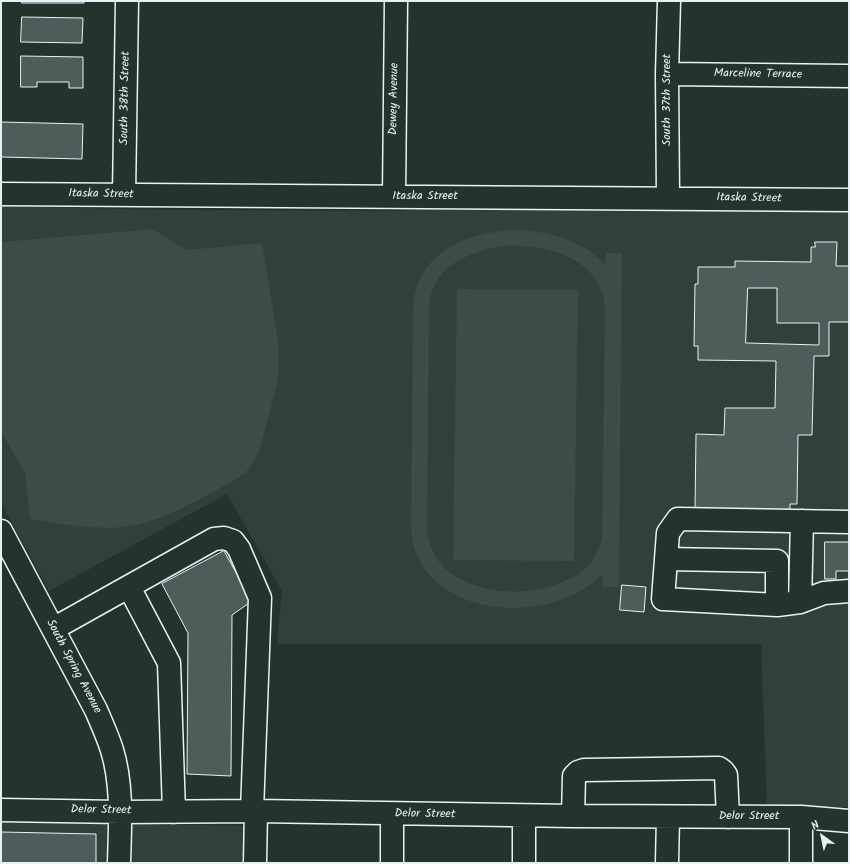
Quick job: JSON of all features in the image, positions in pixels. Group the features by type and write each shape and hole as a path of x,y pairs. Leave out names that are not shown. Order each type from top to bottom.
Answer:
{"street":[{"name":"South 38th Street","path":"124,195 127,1"},
{"name":"Dewey Avenue","path":"394,197 396,1"},
{"name":"South 37th Street","path":"668,198 667,74 669,1"},
{"name":"Marceline Terrace","path":"667,74 849,76"},
{"name":"Itaska Street","path":"1,194 849,200"},
{"path":"849,522 678,519 668,533 663,598 777,605 800,602 824,593 849,591"},
{"path":"800,602 802,521"},
{"name":"South Spring Avenue","path":"1,531 96,710 106,733 113,751 117,772 120,812"},
{"path":"53,629 214,539 224,538 233,541 239,549 260,598 254,811 255,863"},
{"path":"666,559 777,561 777,605"},
{"path":"129,587 169,662 174,812"},
{"path":"573,816 574,776 578,772 584,770 719,768 726,775 728,817"},
{"name":"Delor Street","path":"1,810 120,812 254,811 524,816 801,817 849,821"},
{"path":"119,863 120,812"},
{"path":"392,814 392,863"},
{"path":"524,816 524,863"},
{"path":"667,863 668,817"},
{"path":"801,817 801,863"}],"shaded area":[{"path":"1,206 162,210 399,211 447,206 849,211 849,807 767,806 761,644 277,644 282,591 227,494 49,591 1,503"},
{"path":"153,229 186,250 262,243 278,340 279,365 277,385 259,452 246,472 237,479 165,516 140,524 126,527 99,528 30,519 25,473 1,431 1,242"},
{"path":"518,230 554,235 577,243 596,256 605,265 606,253 622,253 619,587 603,587 602,574 579,592 550,603 519,608 488,606 459,596 434,580 418,557 411,526 413,310 416,290 423,273 434,259 448,249 463,240 499,231","holes":["502,246 519,246 552,251 568,257 582,265 593,276 601,290 605,307 602,539 593,560 577,575 568,580 536,590 516,591 496,590 476,586 458,578 443,566 432,551 427,531 429,310 431,295 436,283 452,264 463,258 489,249"]},
{"path":"457,289 578,290 574,561 453,560"},
{"path":"1,821 248,826 248,863 1,863"}],"building":[{"path":"22,1 84,1 84,3 22,3"},
{"path":"22,17 83,18 82,43 21,42"},
{"path":"21,56 83,57 83,88 69,88 69,82 37,82 37,87 21,87"},
{"path":"1,122 83,124 82,159 1,157"},
{"path":"815,242 837,242 836,266 849,266 849,322 829,322 829,356 814,356 812,435 798,435 797,504 790,504 790,512 695,510 696,434 724,435 725,408 775,408 776,361 698,360 698,346 694,346 695,284 698,284 698,267 735,267 735,261 811,262 811,247 815,247","holes":["748,288 777,288 777,323 819,323 819,345 746,343"]},
{"path":"825,542 849,542 849,571 836,571 836,579 825,579"},
{"path":"224,551 252,601 232,615 231,776 187,774 188,633 162,584"},
{"path":"622,585 646,587 644,612 620,610"},
{"path":"1,832 96,834 96,863 1,863"}]}
